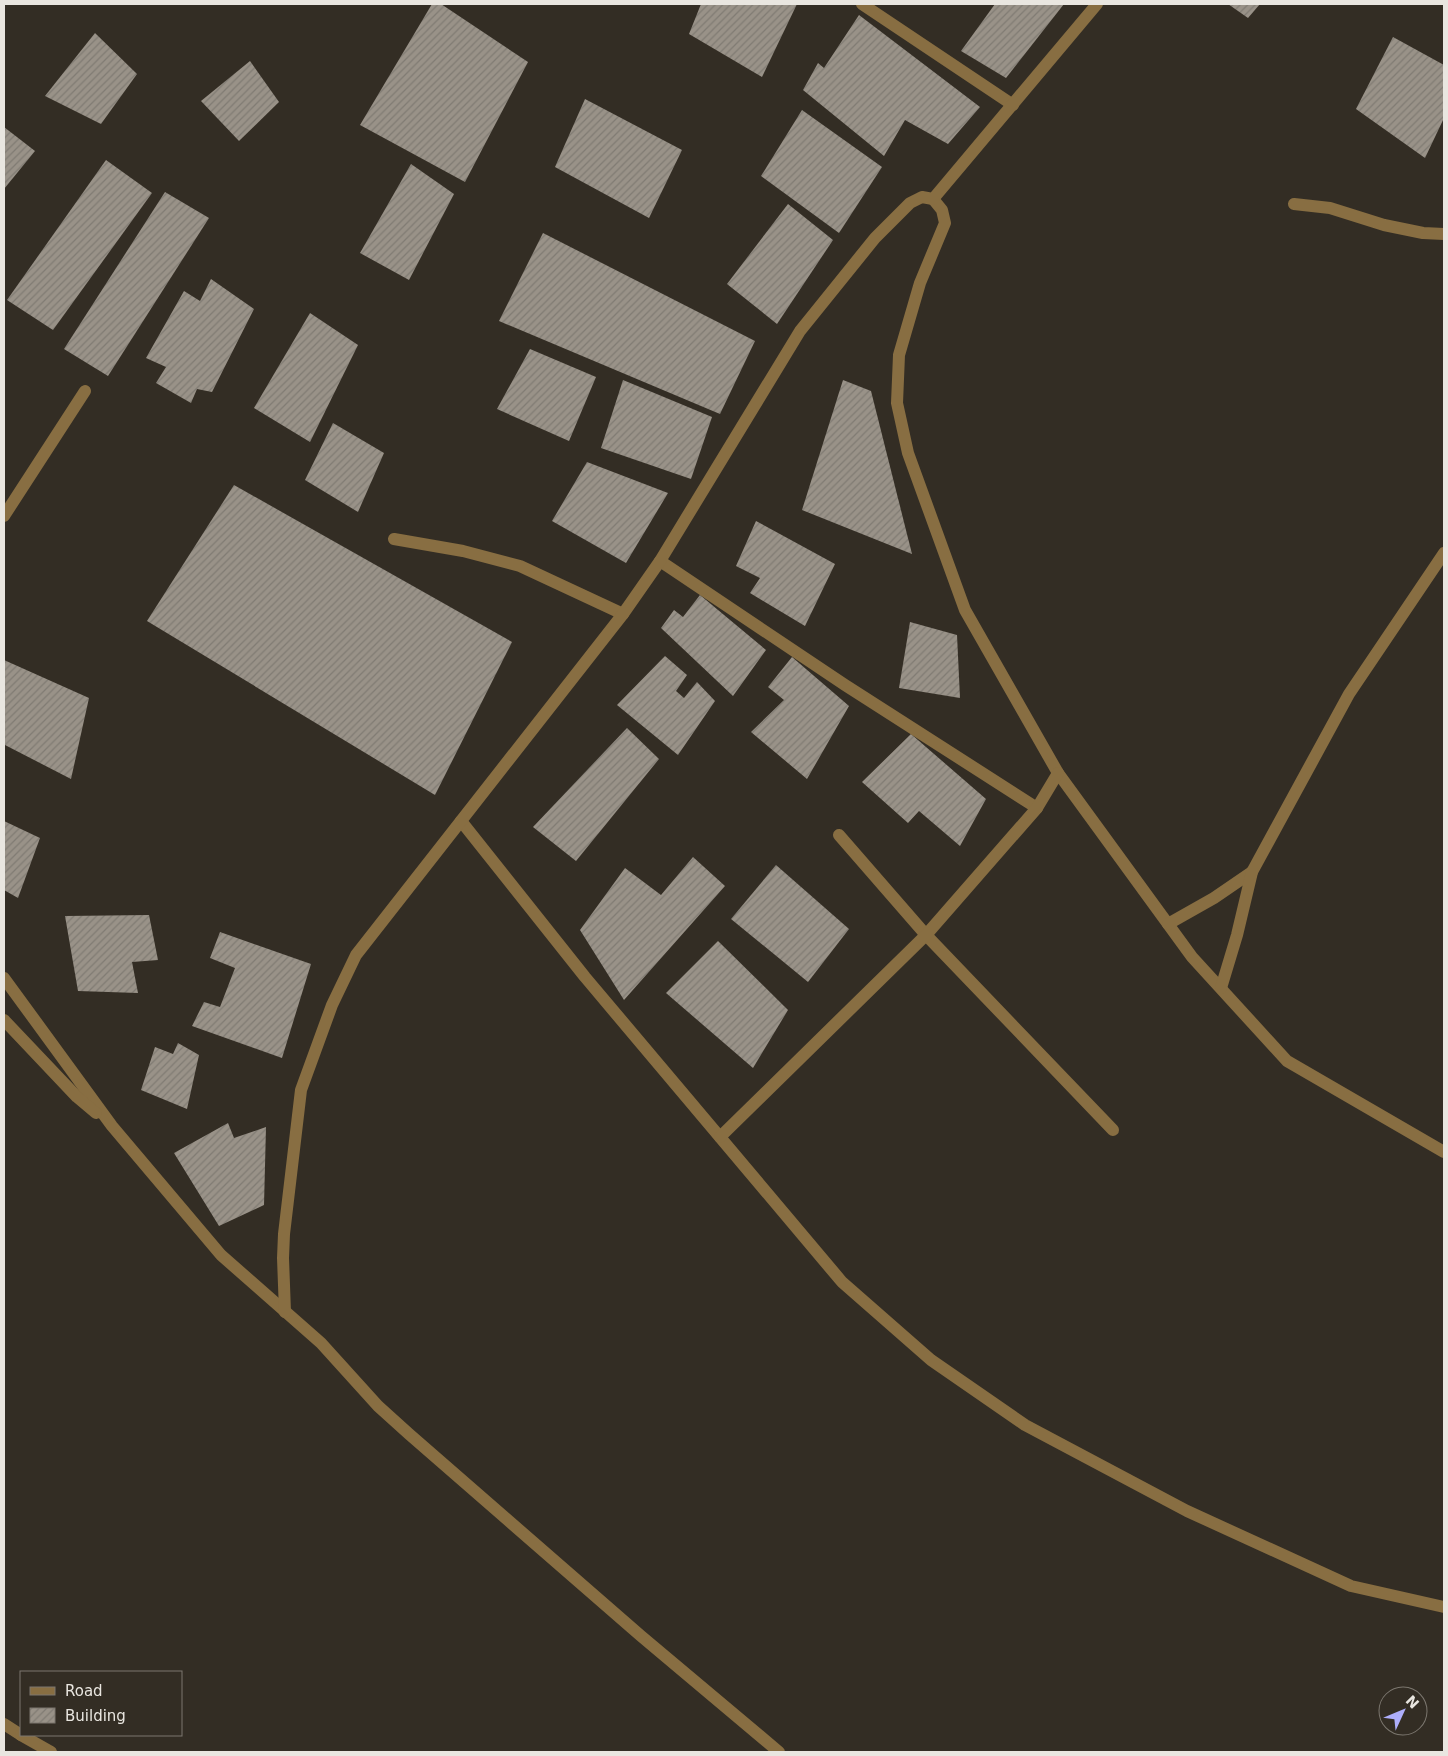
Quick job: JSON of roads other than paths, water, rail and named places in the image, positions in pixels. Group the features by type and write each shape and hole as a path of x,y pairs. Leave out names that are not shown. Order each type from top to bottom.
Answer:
{"street":[{"path":"862,4 1013,105"},
{"path":"933,199 1097,4"},
{"path":"285,1312 284,1234 301,1090 332,1005 356,955 623,614 660,561 800,332 875,238 910,202 922,197 933,199 942,210 945,223 920,283 899,355 898,403 908,453 965,610 1058,773 1192,957 1287,1061 1443,1150"},
{"path":"1294,204 1330,208 1384,225 1423,234 1444,234"},
{"path":"4,516 85,391"},
{"path":"394,539 463,551 520,566 623,614"},
{"path":"1221,988 1237,935 1252,872 1349,694 1444,553"},
{"path":"660,561 845,685 1037,808"},
{"path":"720,1137 926,935 1037,808 1058,773"},
{"path":"461,821 584,977 842,1282 931,1360 1025,1425 1187,1511 1351,1586 1444,1607"},
{"path":"839,835 926,935 1113,1130"},
{"path":"1168,924 1214,898 1252,872"},
{"path":"4,978 112,1126 221,1255 321,1343 378,1406 409,1434 641,1636 779,1752"},
{"path":"4,1020 77,1096 112,1126"},
{"path":"4,1724 20,1734"},
{"path":"23,1736 52,1752"}]}
